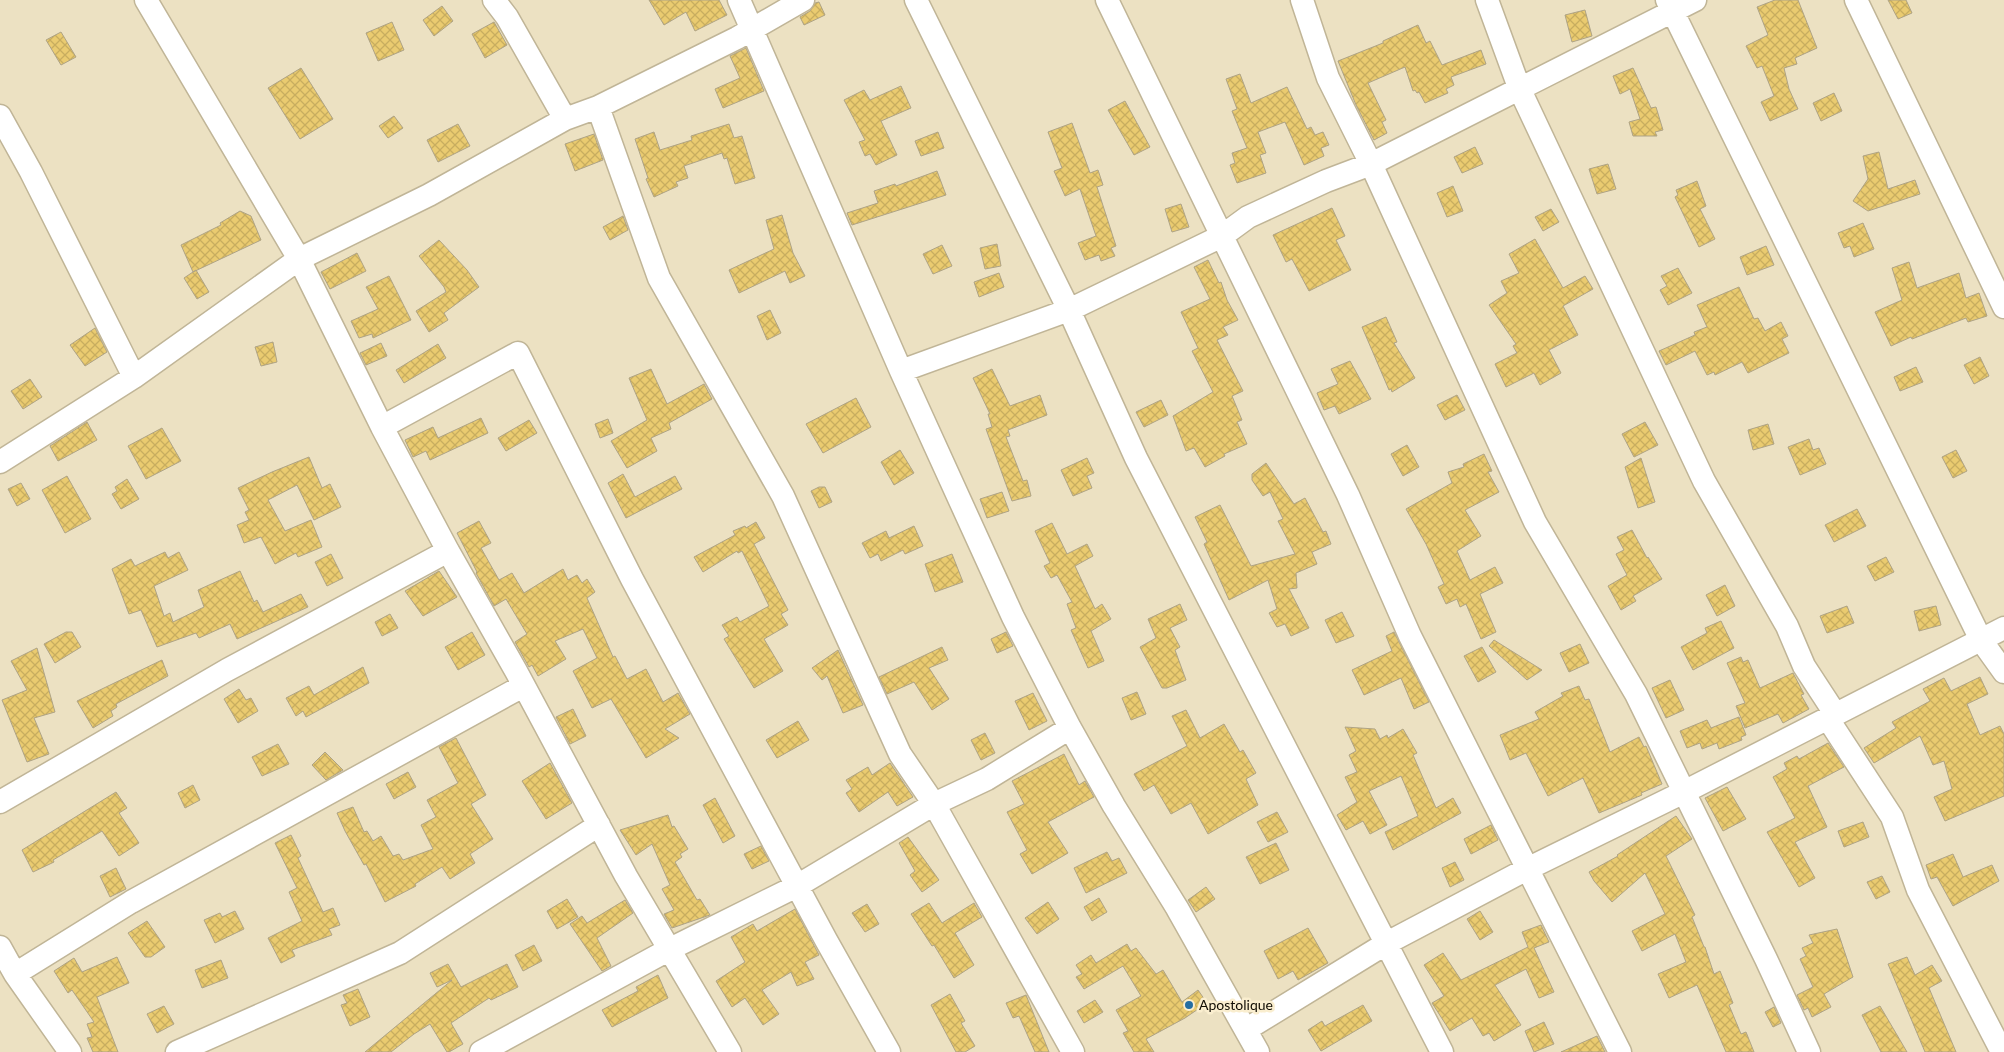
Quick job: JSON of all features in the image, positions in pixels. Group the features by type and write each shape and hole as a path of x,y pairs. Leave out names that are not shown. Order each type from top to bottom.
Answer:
{"street":[{"path":"146,0 233,150 300,259 382,427 448,551 524,686 626,876 730,1052"},
{"path":"494,0 507,17 565,119"},
{"path":"739,0 902,371 1013,617 1070,728 1114,806 1177,908 1247,1029 1258,1052"},
{"path":"0,462 134,377 300,259 429,195 565,119 598,107 752,30 803,0"},
{"path":"916,0 1069,310 1136,458 1442,1052"},
{"path":"1107,0 1348,495 1410,636 1620,1052"},
{"path":"1302,0 1328,78 1371,164 1534,522 1636,694 1766,959 1809,1052"},
{"path":"1487,0 1520,90 1704,481 1787,626 1804,666 1832,717 1892,817 1918,890 2002,1052"},
{"path":"902,371 1069,310 1222,236 1248,217 1326,181 1371,164 1520,90 1670,6 1695,0"},
{"path":"1856,0 2004,307"},
{"path":"1670,6 1981,640 2004,672"},
{"path":"598,107 659,278 784,496 900,754 934,804 1073,1052"},
{"path":"0,116 31,172 134,377"},
{"path":"382,427 518,353 632,579 797,886 889,1052"},
{"path":"0,802 227,670 448,551"},
{"path":"1247,1029 1387,943 1527,868 1684,792 2004,628"},
{"path":"15,974 131,902 524,686"},
{"path":"481,1052 670,949 797,886 934,804 987,779 1070,728"},
{"path":"177,1052 400,954 599,825"},
{"path":"0,947 15,974 70,1052"}],"building":[{"path":"649,0 719,0 727,15 695,31 686,12 664,25"},
{"path":"1775,0 1798,0 1817,48 1795,58 1797,64 1784,68 1789,89 1798,109 1770,121 1761,102 1774,96 1762,66 1757,68 1746,46 1768,35 1757,7"},
{"path":"1888,0 1906,0 1912,13 1898,19"},
{"path":"819,2 825,15 804,25 800,17 810,11 815,3"},
{"path":"442,6 453,21 434,36 423,20"},
{"path":"1585,10 1592,36 1572,42 1565,15"},
{"path":"392,22 404,50 378,61 366,33"},
{"path":"494,22 507,45 485,58 472,34"},
{"path":"1418,25 1426,43 1430,41 1442,65 1481,50 1486,64 1451,77 1454,85 1446,89 1448,93 1425,103 1419,92 1413,91 1405,67 1368,83 1386,120 1382,122 1387,133 1374,140 1356,105 1338,61 1383,43 1383,41"},
{"path":"61,32 76,57 61,65 46,40"},
{"path":"746,48 764,91 723,108 715,89 740,78 730,56"},
{"path":"301,68 333,119 300,139 268,88"},
{"path":"1633,68 1651,108 1656,107 1663,130 1655,132 1657,136 1633,136 1629,122 1640,119 1630,89 1620,94 1613,76"},
{"path":"1240,74 1251,103 1287,87 1307,129 1311,127 1315,135 1323,132 1329,145 1321,148 1324,156 1304,165 1285,122 1258,132 1266,153 1260,155 1266,173 1237,183 1230,165 1235,163 1232,153 1247,148 1232,111 1237,109 1226,79"},
{"path":"901,86 911,108 881,121 897,155 876,165 870,154 865,156 859,142 865,140 844,100 864,90 870,100"},
{"path":"1834,93 1842,111 1821,121 1813,103"},
{"path":"1125,101 1150,147 1134,155 1108,110"},
{"path":"394,116 403,128 388,138 379,126"},
{"path":"1072,123 1090,173 1098,170 1103,185 1097,187 1116,246 1111,248 1115,256 1101,261 1099,255 1085,260 1078,243 1096,236 1080,189 1065,196 1054,171 1062,168 1048,132"},
{"path":"458,124 470,146 438,162 427,140"},
{"path":"729,124 734,138 742,136 755,178 735,184 727,158 724,159 722,153 684,166 688,178 676,182 678,186 654,197 646,179 648,178 635,139 654,132 660,150 692,140 691,136"},
{"path":"938,132 944,148 921,156 915,141"},
{"path":"594,134 603,160 575,171 565,144"},
{"path":"1475,147 1483,164 1462,173 1454,157"},
{"path":"1879,152 1888,189 1915,180 1920,194 1868,211 1853,201 1868,179 1863,156"},
{"path":"1608,164 1616,189 1597,194 1589,169"},
{"path":"937,171 946,195 852,225 847,213 878,203 874,191 895,184 896,186"},
{"path":"1697,181 1706,206 1700,209 1715,239 1699,247 1675,197 1678,195 1676,190"},
{"path":"1453,186 1463,211 1447,217 1437,193"},
{"path":"1181,204 1189,227 1172,232 1165,209"},
{"path":"1332,208 1345,236 1336,240 1351,270 1309,291 1292,259 1286,262 1273,235"},
{"path":"1551,209 1559,222 1543,231 1535,217"},
{"path":"240,211 251,216 261,240 193,272 181,245 221,225 220,223"},
{"path":"782,215 793,253 805,276 790,283 785,271 739,293 729,270 774,249 766,220"},
{"path":"623,216 628,230 610,240 603,227"},
{"path":"1863,223 1874,249 1854,257 1850,246 1844,248 1838,233"},
{"path":"1535,239 1563,288 1585,276 1593,289 1563,306 1578,335 1549,350 1561,373 1540,385 1534,373 1506,387 1495,364 1517,353 1513,346 1516,344 1489,305 1507,293 1501,281 1519,273 1509,254"},
{"path":"439,240 467,270 479,287 444,313 448,320 429,332 416,311 446,292 419,256"},
{"path":"997,244 1001,266 985,269 980,248"},
{"path":"942,245 952,266 933,274 923,254"},
{"path":"1766,246 1774,265 1747,275 1740,257"},
{"path":"357,253 366,271 330,289 321,272"},
{"path":"1208,260 1219,283 1221,282 1227,300 1238,320 1223,327 1228,335 1217,340 1243,391 1232,396 1242,420 1237,422 1247,444 1224,454 1225,456 1205,467 1194,448 1186,451 1173,416 1213,392 1192,351 1198,348 1181,312 1210,299 1194,267"},
{"path":"1909,262 1917,288 1959,273 1966,298 1979,293 1987,316 1968,322 1966,318 1891,346 1875,312 1902,300 1892,268"},
{"path":"1678,268 1692,293 1668,305 1660,290 1667,286 1661,276"},
{"path":"196,270 209,292 197,299 184,278"},
{"path":"999,273 1004,287 979,297 974,282"},
{"path":"389,276 411,320 373,338 372,334 359,338 351,321 378,309 366,287"},
{"path":"1739,287 1754,319 1758,318 1765,331 1781,322 1788,336 1782,339 1789,353 1748,373 1742,362 1715,375 1714,372 1707,375 1695,351 1666,365 1659,351 1695,335 1694,332 1707,327 1697,305"},
{"path":"770,310 781,333 767,340 757,316"},
{"path":"1386,317 1397,342 1394,343 1415,378 1392,392 1391,389 1389,390 1362,327"},
{"path":"95,328 107,352 85,366 70,345"},
{"path":"273,342 277,362 261,366 255,347"},
{"path":"381,343 387,356 366,365 360,353"},
{"path":"438,344 446,358 404,383 396,370"},
{"path":"1980,357 1989,376 1974,384 1964,365"},
{"path":"1350,361 1371,399 1339,414 1335,406 1324,410 1317,393 1338,384 1331,369"},
{"path":"1916,367 1923,382 1900,391 1894,377"},
{"path":"651,369 667,404 704,384 712,399 669,423 671,429 651,438 657,451 627,468 611,441 647,420 629,378"},
{"path":"992,369 1010,406 1040,395 1047,415 1008,430 1010,436 1006,437 1023,481 1027,480 1031,496 1012,501 986,429 992,427 988,414 990,414 973,378"},
{"path":"30,379 42,397 23,409 11,391"},
{"path":"1457,395 1465,410 1445,420 1437,405"},
{"path":"856,398 871,427 823,453 806,424"},
{"path":"1161,400 1168,415 1144,427 1136,412"},
{"path":"481,418 488,433 430,460 426,451 413,457 405,440 433,427 438,438"},
{"path":"608,419 613,433 600,438 595,424"},
{"path":"529,420 537,433 506,451 498,438"},
{"path":"87,422 97,440 58,461 50,446"},
{"path":"1645,422 1658,445 1634,457 1622,434"},
{"path":"1768,424 1774,444 1753,450 1748,430"},
{"path":"162,428 181,461 146,479 128,446"},
{"path":"1809,439 1813,450 1819,448 1826,464 1800,475 1788,447"},
{"path":"1407,445 1419,467 1403,476 1391,454"},
{"path":"900,450 914,473 894,485 881,462"},
{"path":"1956,450 1967,471 1953,478 1942,457"},
{"path":"1484,454 1492,471 1488,472 1499,492 1465,510 1481,536 1457,551 1470,580 1495,567 1503,583 1480,594 1496,632 1481,639 1466,604 1460,607 1457,599 1446,604 1438,587 1444,584 1426,544 1406,509 1452,483 1448,472 1464,467 1463,464"},
{"path":"309,457 322,488 330,484 341,507 314,520 297,485 268,500 285,531 311,520 322,547 298,557 296,553 275,564 261,537 244,543 237,525 249,520 245,512 249,510 238,488"},
{"path":"1087,458 1094,473 1087,476 1092,488 1073,496 1061,470"},
{"path":"1641,458 1655,502 1638,508 1625,467"},
{"path":"1266,463 1294,504 1305,498 1323,532 1326,531 1331,544 1312,552 1317,564 1296,573 1297,588 1289,589 1309,628 1291,636 1285,624 1277,627 1269,613 1277,609 1268,580 1229,600 1204,544 1207,542 1195,517 1220,505 1251,566 1295,554 1278,521 1283,519 1270,492 1263,496 1252,480 1252,474"},
{"path":"623,474 635,497 675,476 682,489 626,518 608,483"},
{"path":"67,476 91,519 65,533 42,490"},
{"path":"127,479 139,499 121,509 112,494 117,491 115,487"},
{"path":"21,483 30,499 17,506 8,489"},
{"path":"819,487 825,487 832,502 819,508 811,491"},
{"path":"1002,492 1009,511 987,518 980,499"},
{"path":"1857,509 1866,526 1834,542 1825,525"},
{"path":"479,521 491,543 481,548 499,580 512,573 524,593 563,569 568,580 577,575 582,583 587,579 595,592 587,598 613,657 615,656 627,679 646,669 663,702 678,693 690,714 665,729 679,738 646,758 611,699 592,708 573,671 597,658 583,629 555,641 566,659 538,676 532,665 529,667 515,642 527,634 506,599 494,606 457,533"},
{"path":"756,522 765,538 754,544 788,610 781,614 788,625 764,639 783,671 754,688 724,639 729,636 722,625 737,617 740,622 769,606 742,551 738,553 737,551 703,572 694,557 735,535 733,531 745,526 746,528"},
{"path":"1052,523 1067,554 1087,544 1093,556 1075,566 1095,609 1102,604 1111,619 1091,631 1104,661 1088,668 1071,630 1076,628 1067,604 1072,602 1057,575 1051,578 1044,566 1050,563 1035,531"},
{"path":"914,526 923,546 905,554 903,550 881,561 878,554 870,558 862,543 886,531 889,538"},
{"path":"1632,530 1647,558 1662,579 1633,596 1636,601 1621,610 1608,586 1627,575 1616,554 1624,550 1617,537"},
{"path":"165,552 168,558 179,552 188,570 154,586 164,616 170,613 173,622 204,607 198,590 240,571 254,602 257,600 263,612 301,594 308,607 237,639 230,624 199,638 196,633 157,647 141,610 129,614 112,569 131,559 135,566"},
{"path":"331,554 343,578 327,586 315,562"},
{"path":"952,554 963,582 935,592 925,564"},
{"path":"1886,557 1894,572 1875,581 1867,566"},
{"path":"439,571 457,597 423,616 405,591"},
{"path":"1725,585 1735,606 1717,616 1706,595"},
{"path":"1180,604 1187,620 1170,628 1180,647 1175,650 1186,680 1167,688 1162,688 1140,647 1156,638 1148,619"},
{"path":"1847,606 1854,623 1827,633 1820,616"},
{"path":"1936,606 1941,625 1919,631 1914,611"},
{"path":"1342,612 1354,636 1336,643 1325,620"},
{"path":"390,614 398,628 382,636 375,622"},
{"path":"1721,621 1734,648 1693,670 1681,647 1707,633 1705,628"},
{"path":"66,632 72,632 81,647 55,663 44,644"},
{"path":"472,632 485,655 458,670 445,647"},
{"path":"1006,632 1013,646 997,653 991,639"},
{"path":"1394,632 1429,702 1414,709 1401,678 1364,695 1352,670 1392,651 1386,636"},
{"path":"1494,640 1542,670 1527,680 1489,646"},
{"path":"1580,644 1589,663 1569,672 1560,653"},
{"path":"942,647 948,660 929,668 949,699 932,710 914,682 887,694 879,677"},
{"path":"1482,647 1496,672 1478,682 1464,656"},
{"path":"37,648 55,712 34,718 49,754 27,762 2,700 27,690 11,661"},
{"path":"838,650 863,705 843,713 827,676 822,680 812,668"},
{"path":"1741,657 1743,662 1748,660 1760,688 1793,673 1804,694 1801,695 1809,709 1783,723 1778,714 1745,728 1736,706 1745,703 1727,663"},
{"path":"162,660 168,676 116,704 117,707 111,711 113,716 93,728 77,701"},
{"path":"363,667 369,683 306,717 303,711 296,716 286,698 309,686 314,695"},
{"path":"1980,677 1988,694 1967,704 1980,735 2000,726 2004,734 2004,796 1945,821 1934,797 1952,789 1944,761 1933,765 1920,736 1874,763 1864,748 1896,728 1892,722 1930,701 1923,689 1944,678 1951,691"},
{"path":"1670,680 1684,710 1666,718 1652,688"},
{"path":"1579,686 1585,700 1589,699 1610,752 1639,737 1644,747 1646,746 1662,784 1641,793 1642,795 1599,813 1583,778 1548,796 1526,753 1510,760 1500,735 1539,719 1535,712 1563,696 1561,693"},
{"path":"239,689 246,700 251,698 258,711 238,723 224,699"},
{"path":"1137,692 1146,714 1131,720 1122,698"},
{"path":"1033,693 1047,721 1029,730 1015,701"},
{"path":"573,709 586,736 570,744 556,717"},
{"path":"1186,710 1200,738 1224,724 1240,752 1243,750 1256,773 1246,779 1258,805 1208,834 1191,803 1171,814 1154,785 1144,791 1134,774 1187,746 1172,716"},
{"path":"1739,717 1746,735 1741,737 1742,740 1719,749 1717,743 1702,749 1700,743 1687,748 1680,731 1707,720 1711,728"},
{"path":"798,721 809,740 777,758 766,740"},
{"path":"1345,727 1375,729 1380,739 1387,735 1388,738 1403,729 1417,753 1413,755 1436,808 1453,798 1461,813 1393,850 1385,832 1418,816 1401,776 1369,791 1387,825 1370,834 1363,821 1346,830 1337,815 1357,802 1345,777 1357,772 1349,755 1356,751"},
{"path":"985,733 995,753 981,760 971,740"},
{"path":"456,738 486,795 471,804 493,839 470,854 475,863 450,879 442,867 415,884 416,886 385,902 366,864 364,865 345,831 337,813 353,807 364,832 367,831 373,841 381,836 393,856 399,854 403,860 433,849 421,825 436,817 427,800 458,783 439,747"},
{"path":"1828,743 1844,767 1808,786 1827,827 1795,842 1815,878 1799,887 1767,832 1795,818 1773,777 1787,769 1784,763 1797,756 1799,759"},
{"path":"278,744 289,764 262,776 252,757"},
{"path":"325,752 343,770 326,780 312,765"},
{"path":"1064,754 1079,785 1085,781 1094,797 1048,822 1068,853 1032,874 1020,854 1027,850 1007,812 1024,804 1012,781"},
{"path":"550,763 572,803 546,819 522,781"},
{"path":"890,763 913,797 897,806 888,792 859,812 846,793 852,789 846,780 868,767 872,775"},
{"path":"408,772 416,787 394,799 386,784"},
{"path":"193,785 200,800 185,808 178,793"},
{"path":"1727,787 1746,819 1723,831 1705,798"},
{"path":"116,792 127,808 119,813 139,843 119,856 102,831 53,860 54,862 33,872 22,850"},
{"path":"715,798 735,836 723,843 703,805"},
{"path":"1277,812 1288,832 1268,842 1257,822"},
{"path":"668,815 672,827 674,826 688,849 680,854 682,857 675,862 697,900 700,899 710,915 672,928 664,914 674,910 662,889 670,885 652,844 636,855 620,830"},
{"path":"1676,816 1692,839 1666,856 1695,915 1692,917 1714,974 1720,971 1733,1003 1729,1005 1741,1034 1746,1032 1754,1052 1726,1052 1697,985 1669,998 1658,974 1686,962 1675,934 1642,951 1632,931 1665,914 1645,873 1612,902 1594,881 1589,872 1618,856"},
{"path":"1863,822 1869,837 1844,847 1838,831"},
{"path":"1491,825 1498,840 1471,854 1464,839"},
{"path":"291,835 301,856 298,858 323,912 333,908 340,925 329,929 332,935 292,950 295,956 281,963 268,938 302,921 289,892 297,888 275,843"},
{"path":"908,837 939,880 922,892 910,875 915,871 899,843"},
{"path":"1276,843 1289,870 1260,884 1246,857"},
{"path":"761,846 769,861 752,869 744,854"},
{"path":"1107,852 1112,861 1119,858 1127,873 1086,893 1074,868"},
{"path":"1953,854 1963,877 1992,865 1999,881 1953,906 1937,877 1931,879 1926,865"},
{"path":"1455,862 1464,880 1450,887 1442,868"},
{"path":"116,868 126,889 110,897 100,876"},
{"path":"1882,876 1890,892 1876,899 1867,882"},
{"path":"1206,887 1215,899 1196,912 1188,900"},
{"path":"1099,898 1107,912 1092,921 1084,907"},
{"path":"567,899 578,917 557,929 547,911"},
{"path":"625,900 633,913 597,938 611,966 602,971 570,924 582,916 587,923"},
{"path":"1048,902 1059,919 1037,934 1025,918"},
{"path":"929,903 942,923 974,903 982,917 955,933 974,965 954,978 934,945 932,946 911,914"},
{"path":"867,904 879,924 865,932 852,913"},
{"path":"795,909 819,955 805,962 814,979 797,986 791,972 762,990 779,1014 763,1025 745,998 732,1007 716,981 745,962 731,937 753,924 757,931"},
{"path":"235,911 244,929 215,943 204,920 220,913 222,917"},
{"path":"1480,911 1493,932 1480,940 1467,919"},
{"path":"147,921 165,947 151,957 145,957 128,933"},
{"path":"1541,925 1549,942 1534,948 1554,992 1539,998 1526,969 1495,985 1521,1025 1494,1041 1489,1033 1483,1036 1472,1018 1450,1031 1432,1003 1444,996 1424,965 1443,953 1461,980 1528,947 1522,932"},
{"path":"1308,928 1328,963 1298,980 1293,971 1278,979 1264,951"},
{"path":"1837,929 1853,977 1824,994 1831,1007 1812,1017 1808,1008 1804,1010 1797,995 1813,987 1800,959 1806,956 1802,948 1813,943 1809,935"},
{"path":"1127,944 1131,951 1136,948 1156,974 1163,970 1182,1002 1198,990 1207,1003 1185,1018 1146,1039 1154,1052 1134,1052 1123,1033 1128,1031 1116,1010 1141,996 1123,966 1084,989 1076,977 1082,974 1076,965 1091,955 1096,963"},
{"path":"534,945 542,961 523,971 515,955"},
{"path":"117,957 129,983 97,997 118,1052 93,1052 87,1038 92,1037 87,1024 94,1022 72,990 68,993 54,971 74,958 82,972"},
{"path":"1907,957 1915,975 1932,965 1942,981 1929,988 1956,1052 1925,1052 1888,964"},
{"path":"221,960 228,978 202,988 195,970"},
{"path":"448,964 461,987 507,964 518,987 491,1000 489,998 451,1023 463,1044 449,1052 447,1052 430,1024 391,1052 365,1052 452,980 437,987 430,973"},
{"path":"658,975 668,998 612,1027 602,1010 638,991 636,987"},
{"path":"358,989 370,1017 350,1026 341,1005 347,1003 343,995"},
{"path":"950,994 965,1021 961,1023 975,1046 965,1052 956,1052 931,1005"},
{"path":"1026,995 1049,1052 1035,1052 1019,1016 1013,1018 1006,1003"},
{"path":"1095,1000 1103,1012 1084,1023 1077,1011"},
{"path":"1363,1005 1372,1021 1321,1051 1308,1030 1322,1021 1325,1026"},
{"path":"164,1006 174,1024 157,1033 147,1014"},
{"path":"1880,1006 1907,1052 1881,1052 1862,1015"},
{"path":"1774,1007 1781,1023 1773,1027 1765,1012"},
{"path":"1544,1022 1554,1044 1534,1052 1525,1031"},
{"path":"1597,1036 1605,1052 1561,1052"}],"place":[{"name":"Apostolique","path":"1189,1005"}]}
